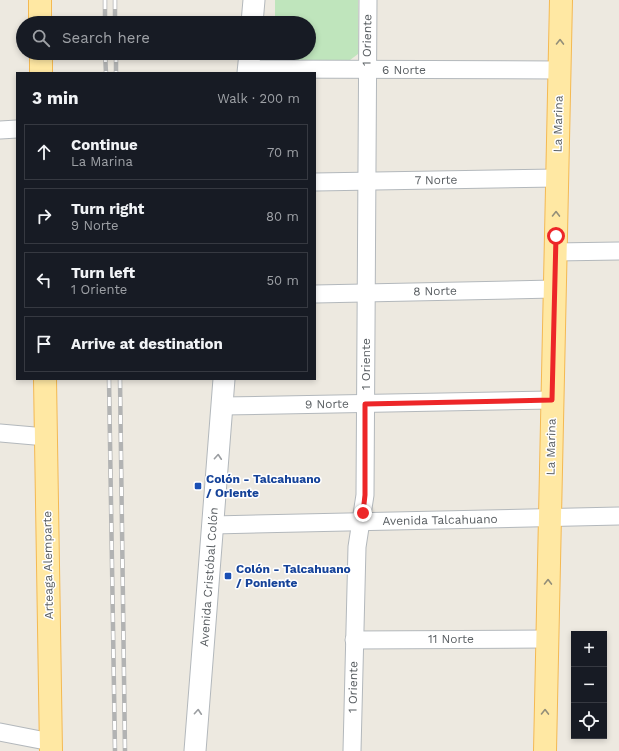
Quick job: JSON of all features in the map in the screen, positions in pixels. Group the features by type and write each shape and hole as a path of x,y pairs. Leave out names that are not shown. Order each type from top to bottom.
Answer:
{"main road":[{"path":"40,0 40,16"},
{"name":"La Marina","path":"545,751 560,0"},
{"path":"41,60 41,72"},
{"name":"Arteaga Alemparte","path":"45,380 51,747"}],"street":[{"path":"253,16 254,0"},
{"name":"1 Oriente","path":"352,751 357,547 365,495 368,0"},
{"name":"6 Norte","path":"249,65 367,69 559,70"},
{"path":"0,130 16,130"},
{"name":"7 Norte","path":"316,182 557,178"},
{"path":"555,252 619,251"},
{"name":"8 Norte","path":"316,294 554,289"},
{"name":"Avenida Cristóbal Colón","path":"195,751 224,380"},
{"name":"9 Norte","path":"222,406 552,400"},
{"path":"0,433 46,437"},
{"name":"Avenida Talcahuano","path":"213,525 619,516"},
{"name":"11 Norte","path":"354,640 547,639"},
{"path":"0,732 51,747"}],"green space":[{"path":"275,0 358,0 358,54 346,63 281,62 280,60 316,60 316,16 275,16"}],"railway":[{"path":"105,0 105,16"},
{"path":"115,0 115,16"},
{"path":"105,60 106,72"},
{"path":"116,60 116,72"},
{"path":"109,380 115,751"},
{"path":"120,380 125,751"}],"place":[{"name":"Colón - Talcahuano / Oriente","path":"198,486"},
{"name":"Colón - Talcahuano / Poniente","path":"228,576"}],"route":[{"path":"363,513 365,495 365,404 552,400 556,236"}]}
